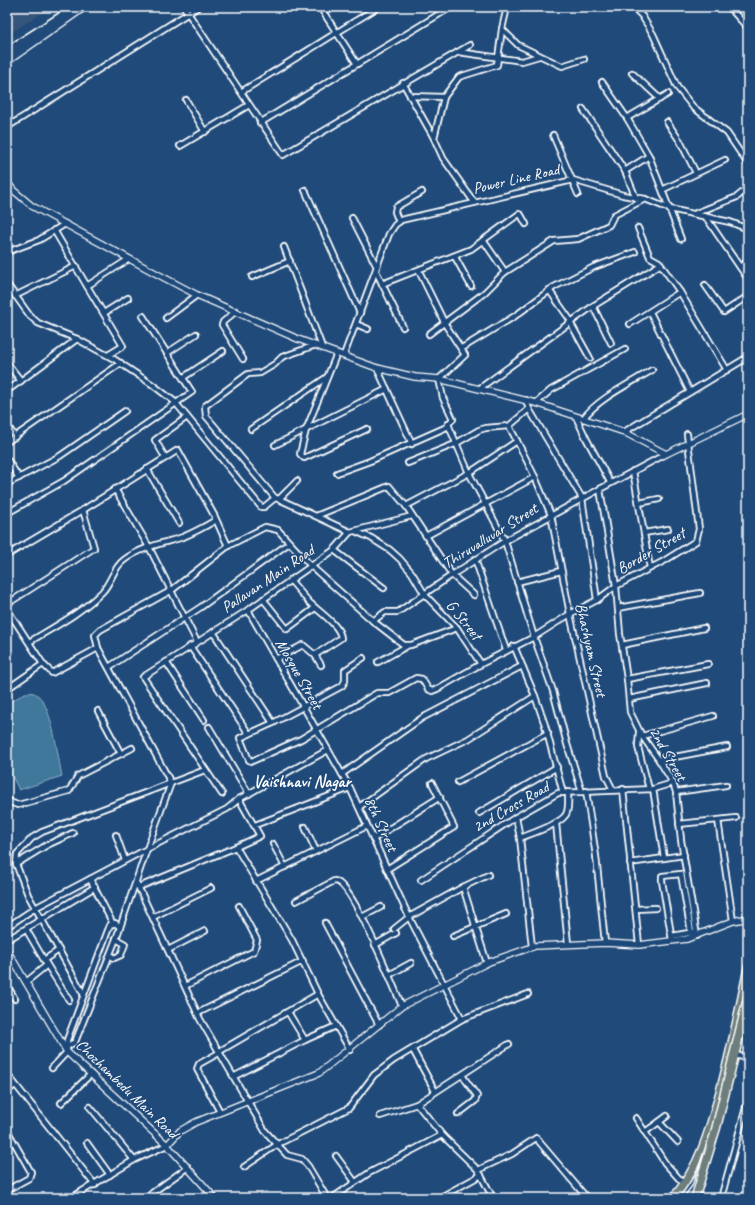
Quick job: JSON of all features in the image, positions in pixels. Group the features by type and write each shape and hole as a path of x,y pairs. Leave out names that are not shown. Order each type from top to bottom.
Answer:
{"highway":[{"path":"673,1198 689,1177 702,1152 712,1124 730,1053 748,968"},
{"path":"696,1198 748,1002"},
{"path":"689,1177 698,1178 700,1181"}],"street":[{"path":"184,7 260,123 283,155 470,45"},
{"path":"7,127 198,7"},
{"path":"320,7 357,64"},
{"path":"241,92 378,7"},
{"path":"260,123 451,7"},
{"path":"434,138 444,97 459,77 497,65 502,28 507,7"},
{"path":"633,7 642,16 653,34 677,87 693,107 728,133 748,164"},
{"path":"730,7 748,28"},
{"path":"502,28 518,45 562,66 584,59"},
{"path":"458,52 522,61 539,56"},
{"path":"632,73 660,98"},
{"path":"602,82 627,118 649,156 664,189 681,239"},
{"path":"403,84 434,138 443,158 474,202"},
{"path":"627,118 668,94"},
{"path":"410,96 444,97"},
{"path":"186,100 205,132"},
{"path":"180,146 249,105"},
{"path":"583,110 625,171 636,198"},
{"path":"667,122 680,141 696,173"},
{"path":"553,135 578,194"},
{"path":"625,171 649,156"},
{"path":"664,189 725,160"},
{"name":"Power Line Road","path":"399,222 474,202 573,180 636,198 645,199 670,209 696,213 730,222 748,229"},
{"path":"7,182 13,190 32,206 197,296 377,368 415,377 439,379 526,400 624,432 666,454 748,414"},
{"path":"305,190 360,313"},
{"path":"344,355 377,269 388,234 399,222 395,212 396,207 422,192"},
{"path":"696,213 737,197 743,192"},
{"path":"429,334 445,324 484,293 505,272 554,241 578,239 609,225 614,215 645,199"},
{"path":"382,284 455,257 471,249 518,214 522,215 526,224"},
{"path":"706,216 748,279"},
{"path":"352,218 403,327"},
{"path":"7,252 39,240 65,224"},
{"path":"638,228 651,258 661,264 680,292 727,370"},
{"path":"54,230 123,346 108,355"},
{"path":"483,240 505,272"},
{"path":"284,247 319,346"},
{"path":"462,348 515,316 549,290 594,267 635,252"},
{"path":"455,257 471,286"},
{"path":"87,286 129,259"},
{"path":"252,277 290,261"},
{"path":"740,267 748,261"},
{"path":"480,388 593,306 661,264"},
{"path":"15,296 76,266"},
{"path":"419,271 445,324 462,348 465,355 439,379"},
{"path":"7,284 30,316 38,323 77,339 108,355 175,402 261,506 264,507 277,498 297,481"},
{"path":"705,285 724,312 748,296"},
{"path":"549,290 571,322 590,358"},
{"path":"630,324 680,292"},
{"path":"166,318 197,296"},
{"path":"104,312 128,298"},
{"path":"593,306 612,343"},
{"path":"236,311 223,322 222,325 243,359"},
{"path":"650,312 690,392"},
{"path":"8,512 64,480 175,402 192,392 184,377 143,316"},
{"path":"356,324 368,328"},
{"path":"167,353 196,334"},
{"path":"7,391 77,339"},
{"path":"277,498 206,416 205,406 248,374 260,373 275,364 282,357 319,346"},
{"path":"536,404 550,390 625,349"},
{"path":"184,377 223,351"},
{"path":"337,353 306,430 300,454 304,458 367,429"},
{"path":"624,432 748,357"},
{"path":"7,363 21,381"},
{"path":"7,442 121,363"},
{"path":"377,368 412,444"},
{"path":"583,419 588,412 598,404 652,370"},
{"path":"251,429 327,377"},
{"path":"439,379 443,398 453,419 448,424 455,444 505,541 584,792 596,856 605,943"},
{"path":"276,445 387,389"},
{"path":"526,400 529,408 582,498 597,600"},
{"path":"408,463 455,444 486,428 509,426 529,408"},
{"path":"7,484 60,456 125,410"},
{"path":"165,457 155,440 187,417"},
{"path":"576,417 590,447 610,482"},
{"path":"7,425 15,437"},
{"path":"337,473 412,444 449,426"},
{"name":"Bhashyam Street","path":"509,426 535,477 551,514 570,614 606,776 613,790"},
{"name":"Border Street","path":"316,730 377,693 389,693 418,677 422,679 428,689 432,691 506,650 534,637 570,614 597,600 616,586 691,545 696,541 699,529 687,434"},
{"path":"406,506 469,473 517,441"},
{"path":"7,555 83,510 178,450 216,520 228,546"},
{"name":"Thiruvalluvar Street","path":"373,621 385,612 398,612 425,595 475,559 551,514 666,454"},
{"path":"7,459 19,478"},
{"path":"147,469 179,523"},
{"path":"633,471 650,568"},
{"path":"426,536 535,477"},
{"path":"316,516 389,486 406,506 452,575 474,595"},
{"path":"115,489 149,547 197,642"},
{"name":"2nd Street","path":"600,489 616,586 630,712 642,736 673,783 676,792 679,824 695,933"},
{"name":"G Street","path":"277,498 352,532 371,538 390,550 412,573 425,595 457,628 481,664"},
{"path":"639,503 659,499"},
{"path":"7,604 94,548 83,510"},
{"path":"352,532 412,516"},
{"path":"29,642 79,610 97,596 104,590 119,564 130,556 149,547 182,537 201,529 216,520"},
{"path":"52,1068 75,1042 116,939 171,783 98,648 95,635 100,630 172,590 228,546 264,527 278,530 311,566 373,621 407,646"},
{"path":"644,532 668,528"},
{"name":"Pallavan Main Road","path":"205,770 143,677 248,610 334,550 352,532"},
{"path":"109,667 184,618 289,543"},
{"path":"334,550 384,588"},
{"path":"475,559 506,650"},
{"path":"517,582 561,571"},
{"path":"290,580 315,608 330,621 341,636 340,640 315,655"},
{"path":"618,608 700,593"},
{"path":"263,599 287,629 315,608"},
{"path":"7,609 43,664 52,673 98,648"},
{"name":"Mosque Street","path":"248,610 328,750"},
{"path":"378,662 407,646 457,628"},
{"path":"622,645 704,628"},
{"path":"213,632 273,723"},
{"path":"276,659 303,645 315,655 321,665"},
{"path":"190,646 249,734"},
{"path":"514,646 548,734 566,792 566,814 556,823 520,838"},
{"path":"316,730 252,761 249,760 240,740 242,737 273,723 342,686 345,681 345,670 363,658"},
{"path":"166,662 204,720"},
{"path":"8,687 43,664"},
{"path":"627,678 708,664"},
{"path":"342,774 422,718 522,666"},
{"path":"629,699 707,683"},
{"path":"359,807 426,759 468,739 534,696"},
{"path":"98,711 121,754"},
{"path":"642,736 713,716"},
{"path":"209,727 249,794"},
{"path":"639,730 638,746 651,789 664,858"},
{"path":"458,782 548,734"},
{"path":"659,760 727,747"},
{"path":"7,799 18,805 69,791 78,776 132,748"},
{"path":"7,927 35,908 125,860 227,809 239,799 328,750"},
{"name":"8th Street","path":"328,750 350,788 409,917 462,1020"},
{"path":"479,812 557,767"},
{"path":"84,995 28,895 16,864 17,854 23,847 42,832 205,770 222,794"},
{"path":"387,869 452,829 453,825 432,783"},
{"name":"2nd Cross Road","path":"421,880 516,817 558,793 623,789 651,789 673,783"},
{"path":"676,792 726,785"},
{"path":"255,825 350,788"},
{"path":"623,789 639,945"},
{"path":"373,839 440,798"},
{"path":"138,887 236,848 259,837 260,835 255,825 239,799"},
{"path":"516,817 520,838 532,947"},
{"path":"679,824 736,818"},
{"path":"718,820 733,921"},
{"path":"556,823 568,944"},
{"path":"256,882 367,826"},
{"path":"305,827 316,852"},
{"path":"16,864 46,844 73,833"},
{"path":"116,835 125,860"},
{"path":"273,844 285,867"},
{"path":"236,848 303,961 318,994 350,1050"},
{"path":"630,863 684,855"},
{"path":"375,945 395,931 409,917 488,874"},
{"path":"672,938 662,881 662,876 665,875 681,874 695,933"},
{"path":"90,879 114,924 120,928"},
{"path":"136,881 218,1053 235,1076 265,1131 287,1155 302,1159 308,1166 326,1198"},
{"path":"296,901 337,881 342,883 362,917 402,1006"},
{"path":"7,940 94,887"},
{"path":"463,887 487,963"},
{"path":"153,917 211,888"},
{"path":"185,986 254,951 257,940 239,906"},
{"path":"362,917 381,907"},
{"path":"636,909 656,908"},
{"path":"453,936 506,914"},
{"path":"71,1198 95,1185 134,1160 167,1145 180,1131 220,1112 319,1073 350,1050 402,1006 487,963 532,947 605,943 639,945 672,938 687,939 695,933 748,918"},
{"path":"325,923 379,1025"},
{"path":"68,1049 67,1040 78,1010 110,925 114,924"},
{"path":"26,929 69,1000"},
{"path":"168,950 205,931"},
{"path":"110,955 114,958 121,955 125,944 116,939"},
{"name":"Chozhambedu Main Road","path":"7,950 68,1049 91,1074 167,1145 215,1198"},
{"path":"44,960 59,950"},
{"path":"198,1013 303,961"},
{"path":"389,975 411,963"},
{"path":"26,982 47,965"},
{"path":"7,985 15,999"},
{"path":"220,1112 197,1069 199,1064 318,994"},
{"path":"244,1167 278,1144 349,1108 374,1075 394,1060 462,1020 528,994"},
{"path":"78,1010 87,1013"},
{"path":"288,1012 305,1040"},
{"path":"235,1076 305,1040 336,1026"},
{"path":"380,1116 417,1104 510,1044"},
{"path":"413,1050 435,1091"},
{"path":"735,1054 748,1058"},
{"path":"7,1074 95,1185"},
{"path":"61,1103 91,1074"},
{"path":"458,1114 475,1100 477,1096 462,1075"},
{"path":"7,1091 15,1085"},
{"path":"721,1198 748,1100"},
{"path":"417,1104 442,1134 478,1170 493,1198"},
{"path":"90,1107 134,1160"},
{"path":"645,1132 667,1116"},
{"path":"636,1118 666,1164 684,1184"},
{"path":"659,1122 678,1142"},
{"path":"7,1130 31,1172 29,1178 7,1190"},
{"path":"332,1198 355,1182 405,1153 442,1134"},
{"path":"478,1170 512,1154 536,1138 587,1198"},
{"path":"87,1143 110,1175"},
{"path":"336,1156 355,1182"},
{"path":"145,1198 188,1167"},
{"path":"439,1198 481,1175"}],"shaded area":[{"path":"7,7 52,7 7,35"},
{"path":"25,693 34,693 40,698 50,717 62,776 19,790 7,766 7,704"}],"railway":[{"path":"7,46 68,7"},
{"path":"7,66 91,7"},
{"path":"683,1198 692,1186 710,1134 748,978"}],"district":[{"name":"Vaishnavi Nagar","path":"302,781"}]}
